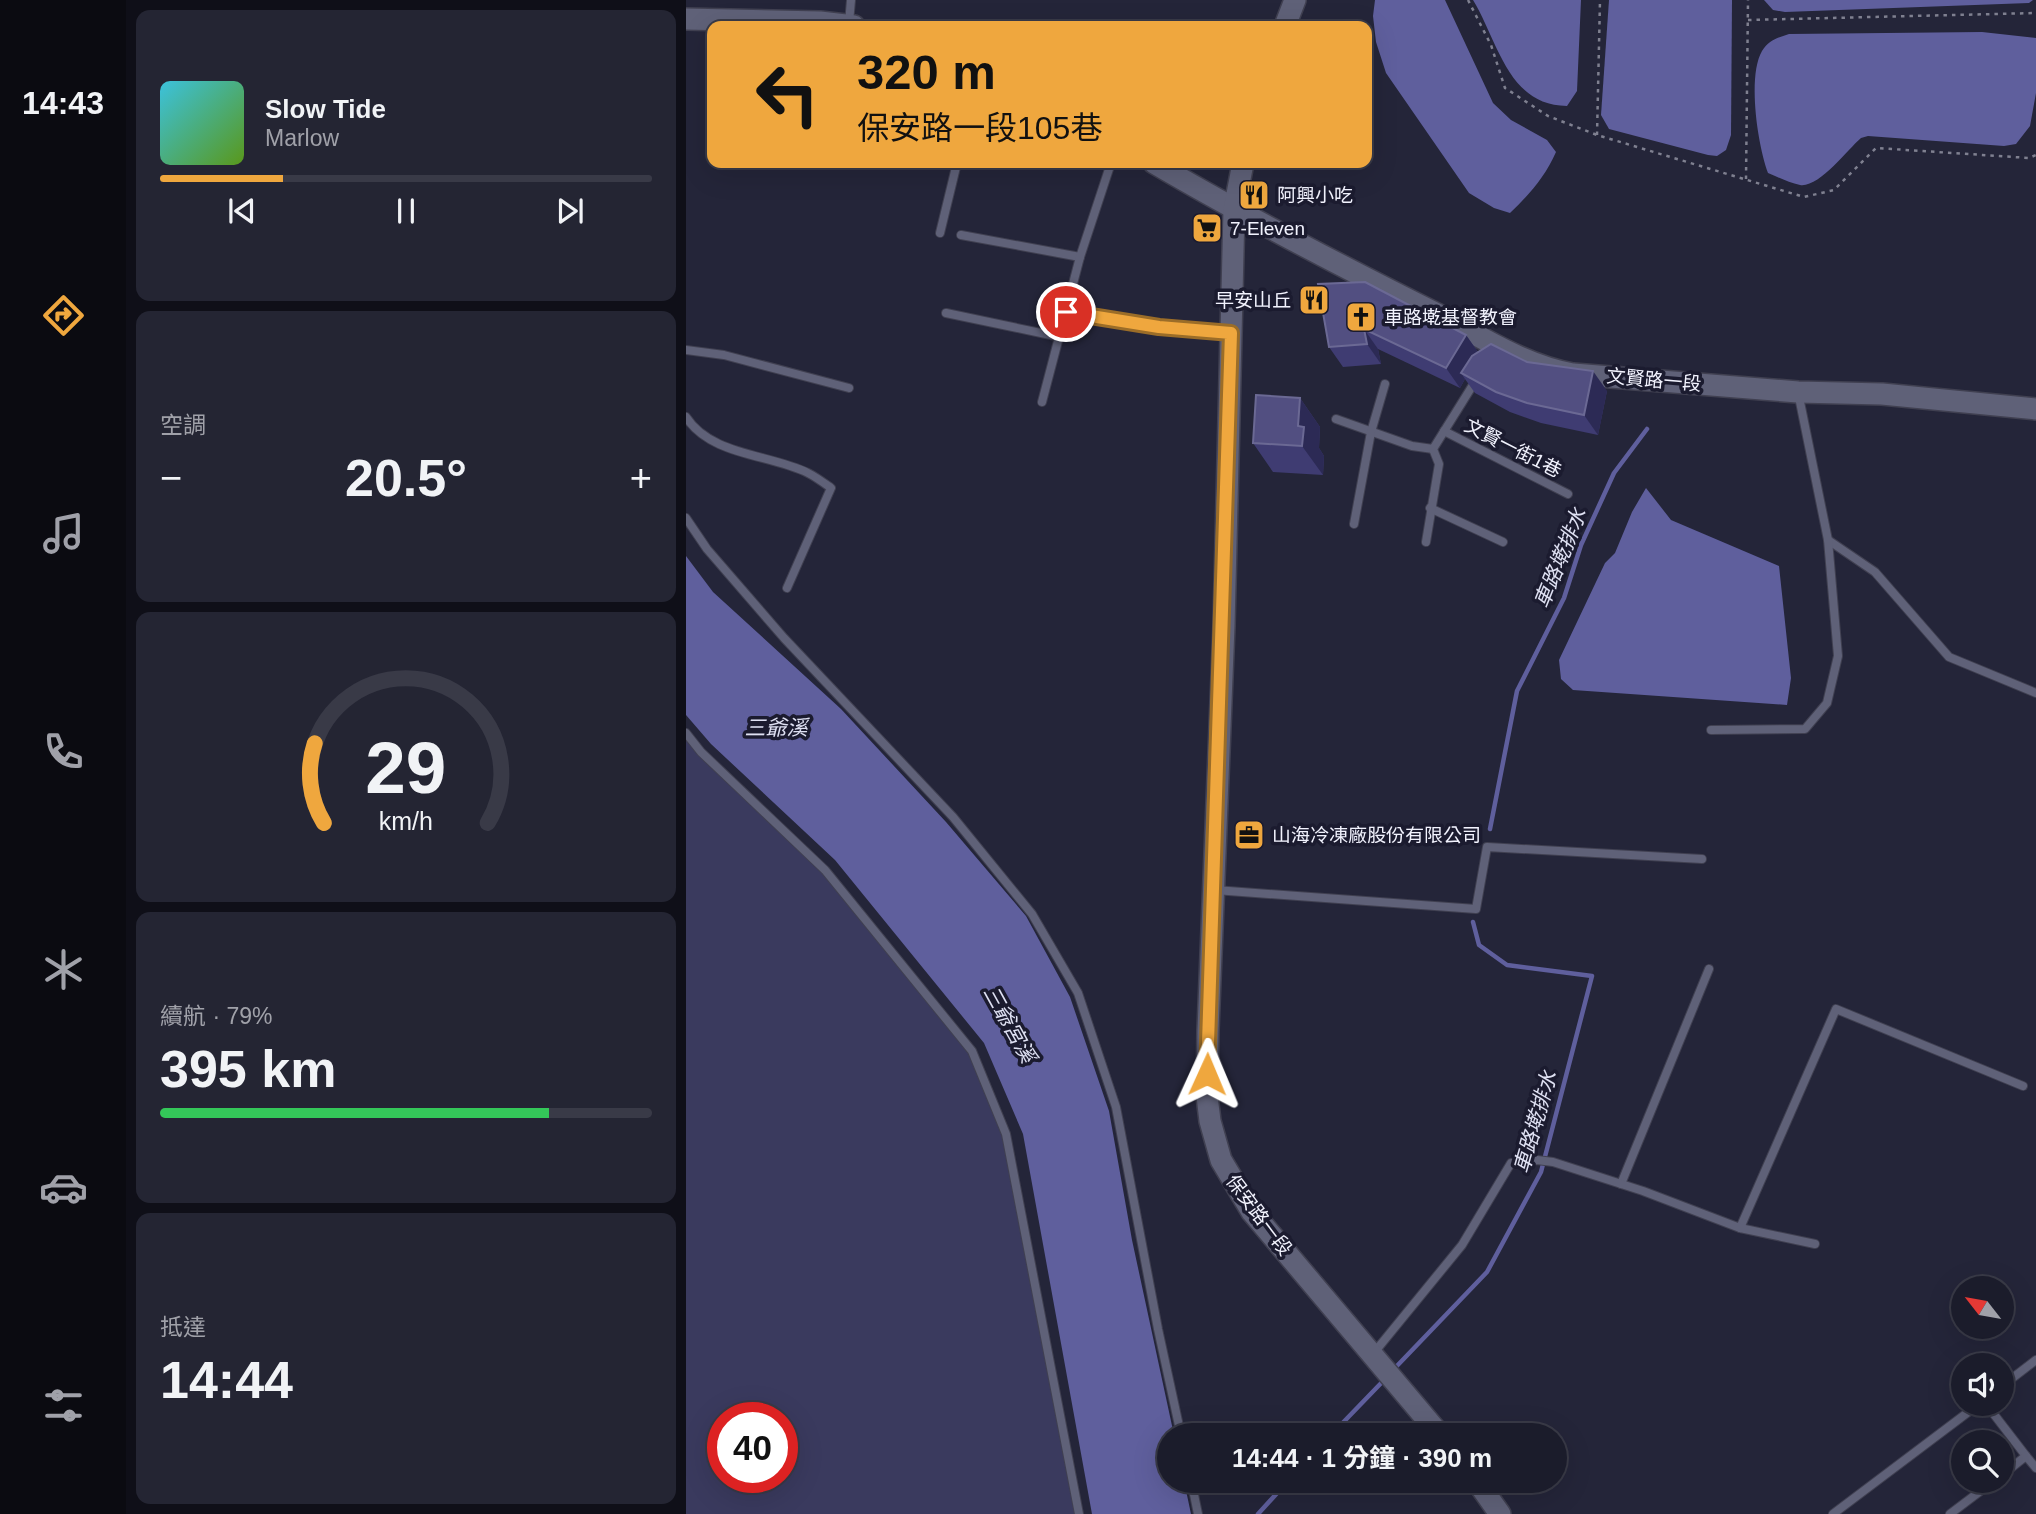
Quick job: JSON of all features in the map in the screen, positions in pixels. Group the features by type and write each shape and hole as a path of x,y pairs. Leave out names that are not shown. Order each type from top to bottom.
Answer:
{"street":[{"path":"1287,21 1295,0"},
{"path":"686,19 718,21"},
{"name":"文賢路一段","path":"1163,168 1234,210 1494,350 1544,367 1573,374 1798,392 1882,394 2036,409"},
{"name":"保安路一段","path":"1242,168 1234,210 1207,1097 1216,1148 1232,1182 1252,1212 1430,1423"},
{"path":"1485,1493 1500,1514"}],"lane":[{"path":"850,0 850,21"},
{"path":"940,233 956,168"},
{"path":"1042,402 1080,257 1109,168"},
{"path":"961,235 1080,257"},
{"path":"1066,312 1159,327 1231,333"},
{"path":"946,313 1060,337"},
{"path":"686,350 724,355 849,388"},
{"path":"1433,449 1484,366"},
{"path":"1354,524 1371,432 1385,384"},
{"path":"1711,730 1805,729 1827,703 1838,656 1828,540 1798,392"},
{"path":"686,417 694,429 724,446 808,473 831,488 787,588"},
{"path":"1336,419 1412,446 1433,449"},
{"name":"文賢一街1巷","path":"1444,431 1568,494"},
{"path":"1426,542 1439,464 1433,449"},
{"path":"1430,508 1503,542"},
{"path":"686,518 707,549 784,638 953,817 1032,914 1078,993 1116,1107 1178,1423"},
{"path":"1828,540 1875,572 1949,657 2036,693"},
{"path":"686,733 701,752 825,870 972,1051 1006,1134 1079,1514"},
{"path":"1212,890 1476,909 1487,847 1702,859"},
{"path":"1621,1184 1709,969"},
{"path":"1740,1228 1836,1009 2023,1086"},
{"path":"1375,1356 1461,1245 1511,1163 1537,1160 1553,1162 1740,1228 1815,1244"},
{"path":"2014,1377 2036,1360"},
{"path":"1833,1514 1963,1416"},
{"path":"1995,1416 2036,1468"},
{"path":"2014,1466 2026,1456"},
{"path":"1194,1493 1198,1514"},
{"path":"1950,1514 1977,1493"}],"path":[{"path":"1468,0 1491,45 1505,88 1548,116 1597,135 1804,197 1833,190 1876,148 2029,158 2036,155"},
{"path":"1597,135 1600,0"},
{"path":"1746,179 1748,0"},
{"path":"1748,20 2036,13"}],"shaded area":[{"path":"686,733 825,870 972,1051 1006,1134 1079,1514 686,1514"}],"water":[{"path":"1375,0 1445,0 1493,103 1511,120 1547,140 1556,152 1536,185 1510,213 1494,208 1469,193 1386,73 1376,42 1373,16"},
{"path":"1473,0 1581,0 1577,91 1567,106 1547,103 1531,95 1518,83 1498,52"},
{"path":"1609,0 1732,0 1731,135 1726,150 1717,156 1708,155 1609,129 1601,115"},
{"path":"1764,0 2033,0 2029,3 1785,12 1773,10"},
{"path":"1982,32 2036,38 2036,93 2030,126 2016,144 2004,146 1868,136 1861,138 1824,175 1808,184 1796,184 1768,173 1758,129 1755,77 1762,51 1770,42 1789,34"},
{"path":"1646,488 1671,520 1779,566 1791,678 1787,705 1573,690 1561,679 1559,660 1605,563 1615,553 1632,512"},
{"name":"三爺溪","path":"686,556 713,592 841,709 946,822 1026,916 1070,997 1109,1111 1132,1240 1171,1423 1157,1423 1157,1493 1187,1493 1191,1514 1092,1514 1023,1134 984,1043 835,860 711,744 686,715"}],"building":[{"path":"1365,282 1466,335 1446,368 1364,329 1367,344 1329,347 1318,284"},
{"path":"1491,344 1527,362 1593,371 1584,415 1527,403 1496,392 1461,373 1472,356"},
{"path":"1256,395 1300,398 1298,426 1304,427 1302,446 1253,443"}],"waterway":[{"name":"車路墘排水","path":"1490,829 1517,691 1564,598 1581,545 1614,473 1647,429"},
{"name":"車路墘排水","path":"1394,1369 1487,1272 1541,1172 1592,976 1507,965 1479,945 1473,922"},
{"name":"車路墘排水","path":"1343,1423 1386,1378"},
{"name":"車路墘排水","path":"1258,1514 1277,1493"}],"place":[{"name":"阿興小吃","path":"1254,195"},
{"name":"7-Eleven","path":"1207,228"},
{"name":"早安山丘","path":"1314,300"},
{"name":"車路墘基督教會","path":"1361,317"},
{"name":"山海冷凍廠股份有限公司","path":"1249,835"}],"route":[{"path":"1066,312 1159,327 1231,333 1207,1074"}],"water label":[{"name":"三爺宮溪","path":"1010,1024"}]}
